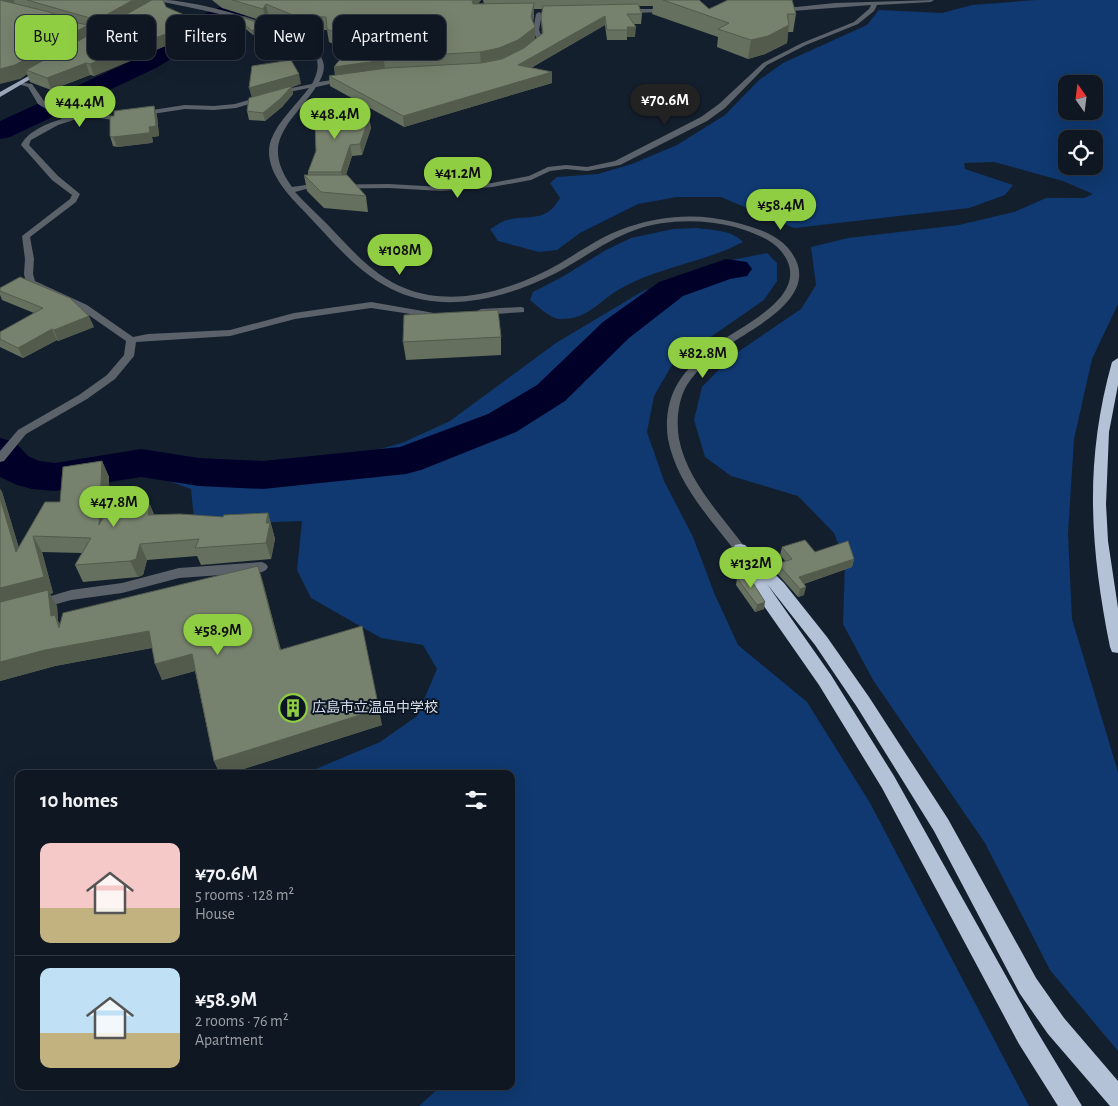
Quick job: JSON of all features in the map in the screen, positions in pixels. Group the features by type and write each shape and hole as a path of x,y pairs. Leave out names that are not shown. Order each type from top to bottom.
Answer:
{"highway":[{"path":"1118,362 1102,438 1099,478 1104,578 1118,647"},
{"path":"740,549 779,587 863,702 941,825 1028,986 1056,1026 1118,1098"},
{"path":"740,549 763,592 825,680 888,782 1027,1036 1071,1106"}],"main road":[{"path":"0,95 4,90 52,65"}],"street":[{"path":"768,11 931,0"},
{"path":"163,2 185,4 242,20 291,36 310,48 320,61 321,69 316,84 288,118 275,140 273,158 279,176 368,271 385,283 448,307"},
{"path":"291,190 306,187 380,186 442,189 492,185 531,178 548,169 566,167 587,169 617,163 704,119 722,106 765,64 804,44 856,23 872,10 874,4"},
{"path":"618,11 675,11"},
{"path":"521,56 540,40 536,34 535,14 549,13"},
{"path":"352,79 316,84 236,106 214,108 185,107 114,118 86,114 55,123 28,139 25,145 56,178 76,194 73,200 26,236 24,245 30,257 26,273 31,283 64,295 110,323 131,340 148,337 230,332 294,316 351,307 371,306 429,316 472,298 525,284 552,271 610,237 642,225 694,219 721,222 746,228 760,234 786,251 795,267 794,284 786,300 708,356 682,385 674,403 672,423 674,443 685,469 708,508 740,549"},
{"path":"20,83 30,85 41,102 67,118"},
{"path":"475,313 521,310"},
{"path":"0,458 22,432 83,397 111,377 129,356 131,340"},
{"path":"27,607 71,595 122,588 179,573 262,566"}],"shaded area":[{"path":"1036,0 1118,0 1118,304 1092,359 1074,439 1068,534 1072,619 1118,772 1118,1051 1050,970 985,843 873,680 843,624 845,562 834,533 798,496 731,476 705,457 694,420 702,387 732,356 801,309 816,285 811,247 848,238 959,225 1014,212 1046,198 1084,198 1093,194 1063,181 994,162 964,163 965,169 1013,185 1005,195 969,208 794,228 721,197 677,197 638,204 580,233 557,250 539,252 498,241 490,229 504,221 535,217 548,212 560,198 550,183 557,177 598,174 632,164 677,145 725,115 759,80 783,63 867,25 879,10 942,13 972,5"},
{"path":"696,228 728,233 743,242 712,255 633,282 579,316 558,319 545,312 530,300 533,292 606,250 631,238 673,229"},
{"path":"767,253 777,263 777,281 764,300 673,363 654,396 647,432 664,481 693,537 715,595 738,645 807,702 870,803 1029,1106 419,1106 437,1090 515,1090 515,770 314,770 380,742 417,716 437,669 423,645 381,638 311,598 297,570 302,521 217,524 194,519 191,489 166,480 172,469 216,464 265,470 354,456 402,443 450,421 556,343 643,291 727,261"}],"building":[{"path":"0,0 56,15 15,15 15,60 24,60 0,69"},
{"path":"27,0 133,0 106,15 87,15 87,17"},
{"path":"152,0 163,0 166,7 184,15 166,15 166,34 156,38 156,15 125,15"},
{"path":"232,0 472,0 473,4 534,3 531,17 535,27 518,40 499,48 480,52 446,54 446,15 333,15 333,32 327,29 326,17 323,17 323,15 293,15 266,4 263,9"},
{"path":"663,0 699,0 709,9 728,0 792,0 796,14 787,14 789,25 768,36 751,40 718,29 729,23"},
{"path":"638,4 642,14 627,14 636,27 627,27 628,30 607,30 605,16 518,65 552,72 403,116 329,76 387,68 481,63 502,59 524,48 543,33 541,17 543,6"},
{"path":"245,18 255,21 255,28 252,31 245,25"},
{"path":"77,23 87,26 77,31"},
{"path":"87,36 87,60 100,60 90,64 86,63 47,78 26,70 44,60 77,60 77,42"},
{"path":"291,60 299,74 249,88 252,66"},
{"path":"339,60 384,60 334,67"},
{"path":"292,86 263,113 247,111 249,98"},
{"path":"314,98 332,127 331,116 369,118 360,144 350,145 341,172 308,172 316,151"},
{"path":"154,106 156,126 149,127 150,132 110,136 110,116 114,116 114,111"},
{"path":"304,175 347,175 366,196 321,192"},
{"path":"20,277 70,298 89,316 54,330 52,329 18,348 0,339 0,332 43,308 0,291 0,288"},
{"path":"498,310 501,337 403,342 404,315"},
{"path":"102,461 99,525 115,498 150,505 148,515 180,514 223,517 224,515 268,513 266,523 270,523 266,543 195,548 199,539 140,544 136,559 130,561 75,565 91,538 33,536 44,577 0,588 0,498 16,552 45,502 60,502 63,467"},
{"path":"805,540 815,552 848,541 854,559 799,577 806,587 800,589 778,564 792,559 782,547"},
{"path":"258,566 280,650 362,626 379,709 214,761 192,654 155,664 149,631 45,650 0,662 0,602 48,590 51,616 55,615 59,628 63,613"},
{"path":"748,575 765,602 757,605 737,578"}],"waterway":[{"path":"0,131 147,63 171,49 205,22 231,11 303,0"},
{"path":"0,452 13,466 32,475 55,477 141,463 199,472 263,475 406,460 502,423 551,393 616,330 671,289 726,269 735,269"}],"place":[{"name":"広島市立温品中学校","path":"293,708"}]}
